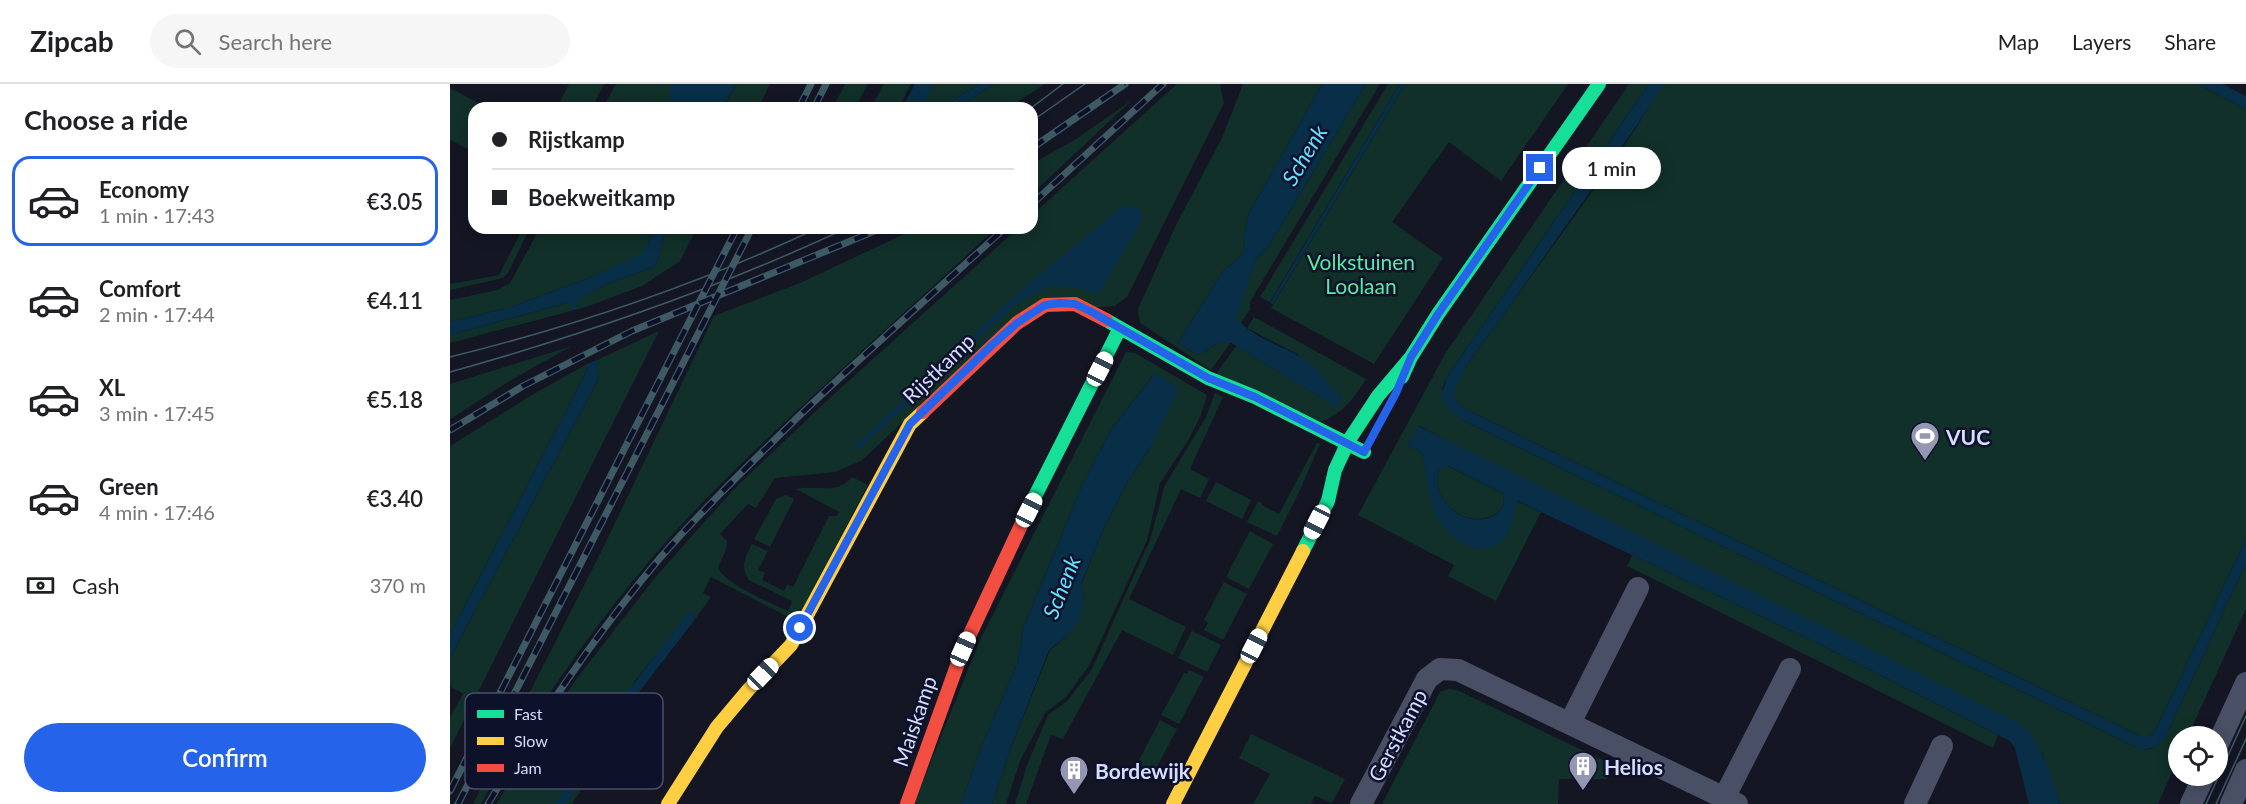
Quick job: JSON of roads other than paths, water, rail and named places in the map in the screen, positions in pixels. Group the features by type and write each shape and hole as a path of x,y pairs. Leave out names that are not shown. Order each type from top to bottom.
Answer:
{"street":[{"path":"1392,400 1411,357 1438,314 1599,84"},
{"name":"Rijstkamp","path":"668,804 717,727 749,688 791,645 910,424 1017,323 1045,305 1075,304 1208,378 1255,397 1348,444 1366,447 1353,472 1328,501"},
{"name":"Maiskamp","path":"907,804 963,649 999,570 1120,328"},
{"path":"1173,804 1328,501 1336,468 1348,444 1384,386 1411,357"},
{"path":"1570,723 1638,588"},
{"name":"Gerstkamp","path":"1361,804 1427,680 1440,669 1458,670 1730,801 1790,669"},
{"path":"2226,726 2246,682"},
{"path":"1915,804 1942,746"},
{"path":"2231,804 2246,770"},
{"path":"2191,804 2199,786"}],"water":[{"path":"670,84 736,84 726,102 671,102"},
{"path":"915,84 933,84 925,100 929,102 905,102"},
{"path":"980,84 994,84 966,102 951,102"},
{"name":"Schenk","path":"1322,84 1366,84 1269,246 1256,259 1236,317 1251,332 1301,357 1315,367 1333,389 1342,396 1338,408 1231,343 1220,342 1198,355 1178,343 1223,271 1242,255 1245,249 1244,237 1249,213"},
{"path":"1400,84 1405,84 1273,304 1270,303"},
{"path":"1649,84 1665,84 1461,376 1453,398 1463,408 2140,736 2149,736 2155,731 2246,539 2246,563 2171,726 2168,726 2165,738 2152,748 2142,750 1462,420 1446,406 1441,397 1447,377"},
{"path":"2197,84 2222,84 2246,96 2246,109"},
{"path":"1124,205 1138,208 1143,218 1099,294 1078,287 1049,286 1016,304 858,450 854,446 1011,299"},
{"path":"650,234 664,234 654,267 607,284 577,300 578,308 572,310 570,302 450,335 450,322 511,307 586,279 640,255 650,240"},
{"path":"597,360 599,378 450,658 450,634 586,372 587,364"},
{"name":"Schenk","path":"1155,373 1179,388 1151,446 1127,483 1103,530 1081,584 1083,598 1080,619 1067,636 1049,650 1010,750 992,804 961,804 982,745 1017,664 1024,626 1082,486 1110,431"},
{"path":"1418,426 2021,724 2041,751 2060,804 2029,804 2015,748 2010,741 1807,638 1518,501 1508,532 1497,545 1487,549 1466,545 1456,539 1439,522 1432,506 1422,453 1408,446","holes":["1448,466 1504,494 1503,506 1497,513 1482,519 1471,519 1451,509 1444,501 1437,480 1439,469"]},
{"path":"692,612 695,615 693,622 638,693 628,693 670,636 688,613"},
{"path":"564,789 576,789 566,804 555,804"}],"tram line":[{"path":"1038,103 1063,84"},
{"path":"1038,117 1085,84"},
{"path":"450,357 544,332 637,302 729,267 805,234"},
{"path":"450,372 602,326 701,290 834,234"},
{"path":"2206,804 2246,716"},
{"path":"2216,804 2246,739"}],"railway":[{"path":"802,102 811,84"},
{"path":"817,102 826,84"},
{"path":"1038,144 1125,84"},
{"path":"1038,199 1163,84"},
{"path":"500,693 734,234"},
{"path":"515,693 749,234"},
{"path":"450,430 523,386 632,331 867,234"},
{"path":"559,693 636,587 711,503 800,415 998,234"},
{"path":"450,791 465,762"},
{"path":"458,804 466,789"},
{"path":"488,804 497,789"}],"place":[{"name":"VUC","path":"1925,462"},
{"name":"Helios","path":"1583,792"},
{"name":"Bordewijk","path":"1074,796"}],"park label":[{"name":"Volkstuinen Loolaan","path":"1361,273"}]}
